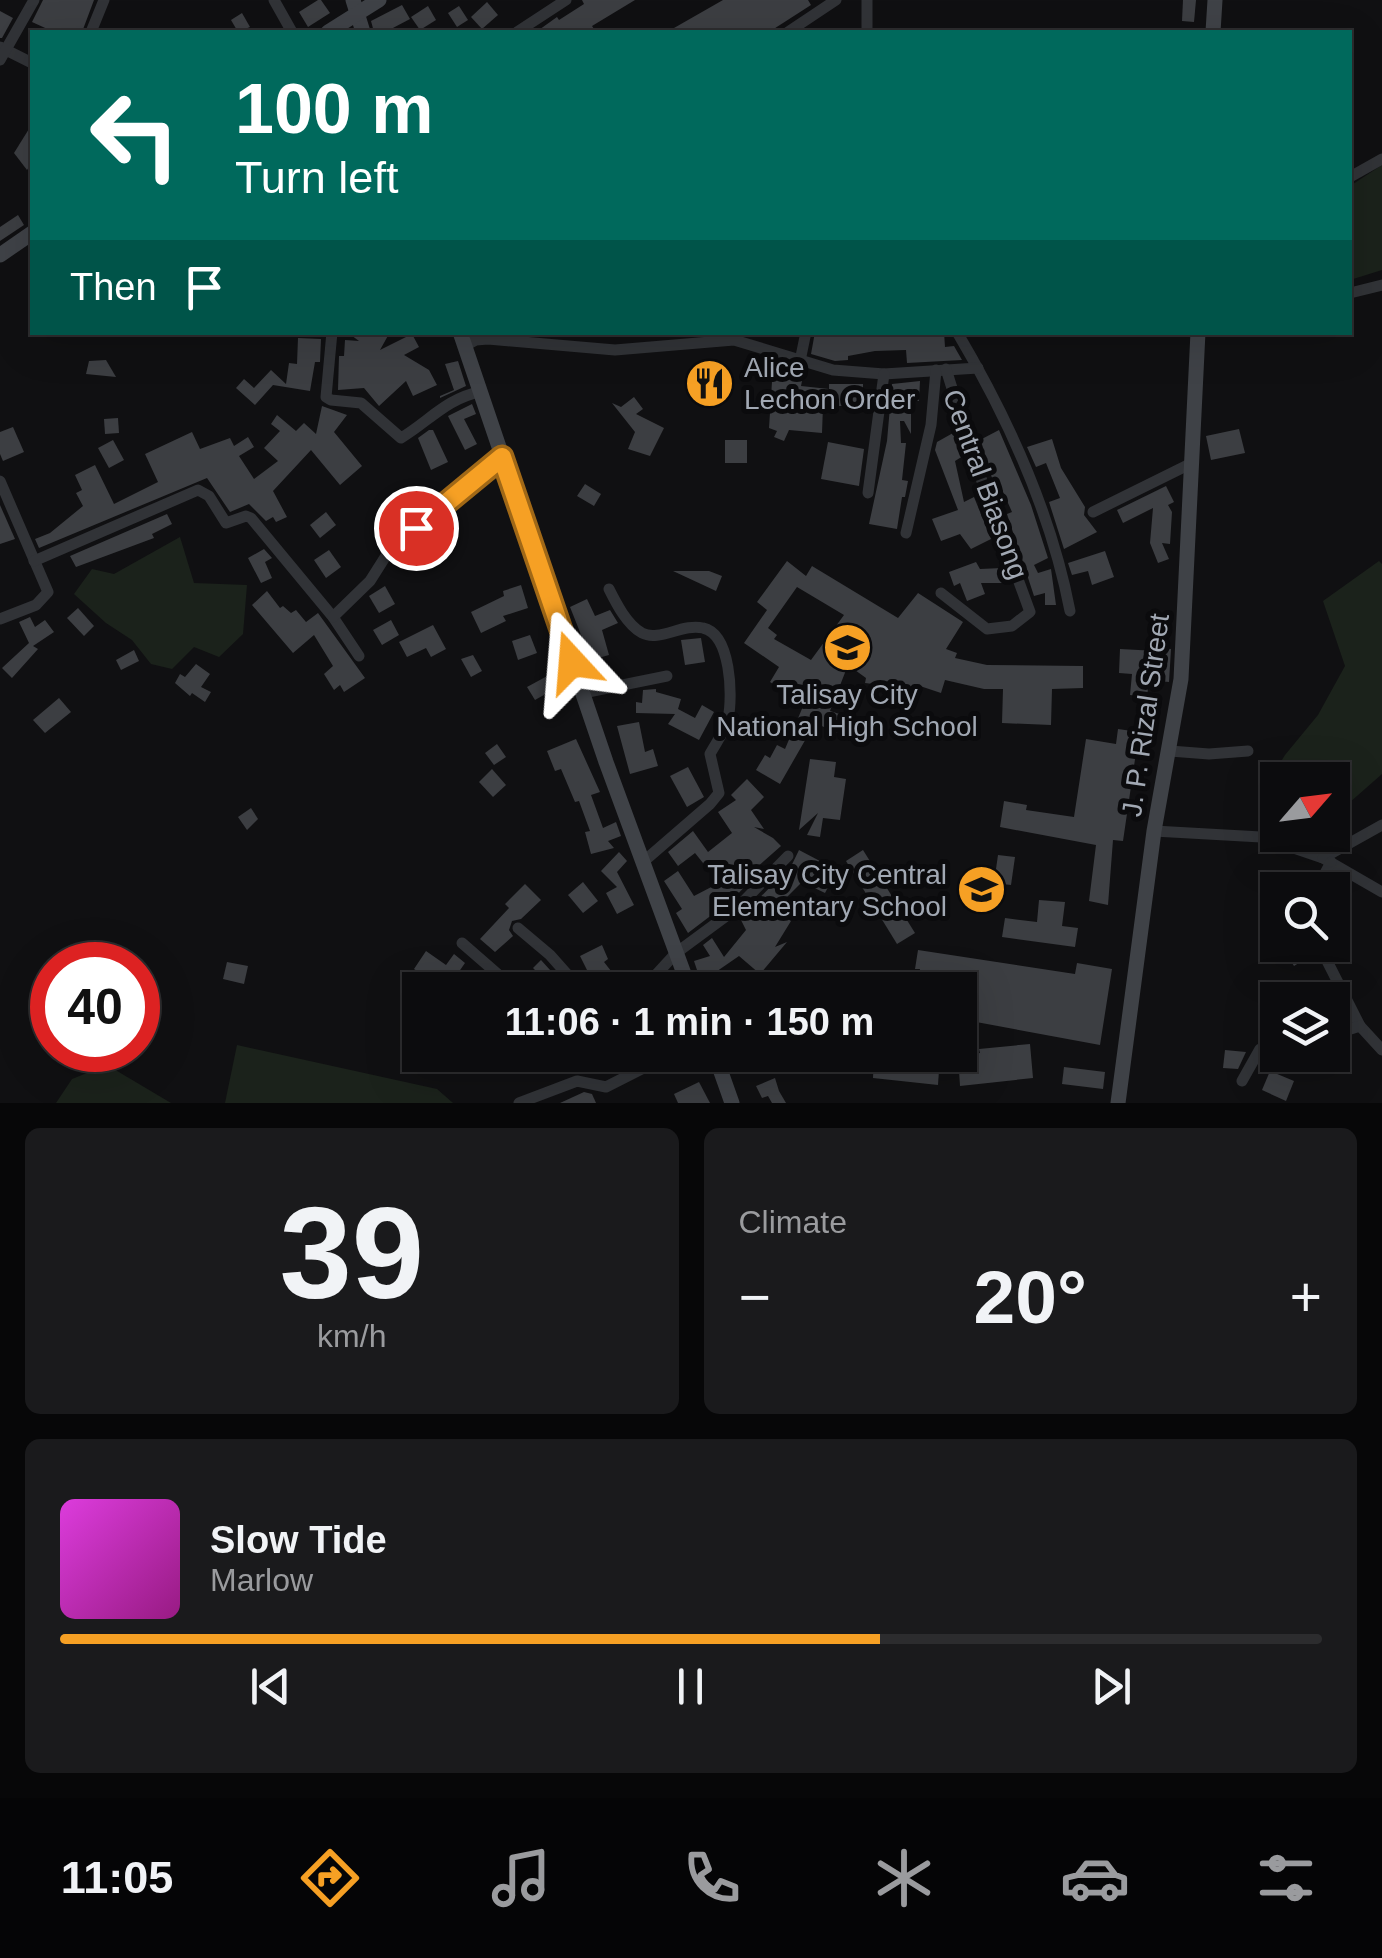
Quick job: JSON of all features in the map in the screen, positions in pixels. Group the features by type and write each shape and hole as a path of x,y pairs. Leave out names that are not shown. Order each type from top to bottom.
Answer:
{"street":[{"path":"30,62 2,52 34,0"},
{"path":"92,30 104,0"},
{"path":"274,0 291,30"},
{"path":"330,30 355,7 379,0"},
{"path":"521,30 566,0"},
{"path":"791,30 836,0"},
{"path":"867,30 868,0"},
{"path":"1214,30 1215,0"},
{"path":"1352,176 1382,159"},
{"path":"0,255 30,234"},
{"path":"1352,292 1382,285"},
{"path":"332,335 326,397 361,403 401,438 440,408 480,392"},
{"path":"613,335 615,350"},
{"path":"800,361 805,335"},
{"path":"959,335 1023,456 1055,550 1070,611"},
{"name":"J. P. Rizal Street","path":"1118,1103 1154,831 1181,679 1198,335"},
{"path":"683,972 462,339 615,350 734,340 833,370 884,374 978,368"},
{"path":"906,533 941,369"},
{"name":"Central Biasong","path":"941,369 1030,612 1012,626 988,629 942,593"},
{"path":"868,493 884,374"},
{"path":"333,616 370,582 389,551 502,457"},
{"path":"1093,512 1192,462"},
{"path":"0,481 48,589 47,596 36,605 0,619"},
{"path":"34,561 198,490 208,496 226,523 251,518 333,616 360,656"},
{"path":"609,589 622,611 644,634 656,636 708,628 723,648 729,675 727,722 710,754 719,793 643,862"},
{"path":"583,692 667,676"},
{"path":"1170,751 1248,751"},
{"path":"1323,872 1327,860 1382,825"},
{"path":"1154,831 1261,836 1327,860 1382,892"},
{"path":"659,972 676,953 737,908 788,856"},
{"path":"518,928 565,972"},
{"path":"462,943 495,972"},
{"path":"1328,962 1360,1026 1382,1050"},
{"path":"1350,1030 1360,1026"},
{"path":"1242,1081 1260,1049"},
{"path":"518,1103 577,1081 606,1087 636,1072"},
{"path":"720,1072 730,1102"}],"shaded area":[{"path":"1382,165 1382,270 1352,279 1352,185"},
{"path":"180,537 194,583 247,585 243,634 219,657 194,647 172,669 151,664 132,640 74,594 92,569 114,574"},
{"path":"1379,561 1382,564 1382,774 1350,802 1350,762 1281,762 1318,715 1345,666 1323,601"},
{"path":"237,1045 437,1089 453,1103 225,1103"},
{"path":"90,1072 119,1072 171,1103 56,1103 72,1079"}],"building":[{"path":"43,0 94,0 83,30 50,30 32,22"},
{"path":"318,0 330,13 308,27 299,12"},
{"path":"582,0 635,0 592,26 595,30 539,30 557,17 559,20 584,4"},
{"path":"723,0 808,0 811,5 772,30 670,30"},
{"path":"1183,0 1196,0 1194,22 1182,21"},
{"path":"487,2 498,15 482,29 471,17"},
{"path":"402,5 410,19 392,30 373,30 371,21"},
{"path":"428,6 436,20 420,30 411,17"},
{"path":"459,6 468,20 457,27 448,13"},
{"path":"0,11 13,18 2,38 0,38"},
{"path":"242,13 250,27 237,30 231,20"},
{"path":"30,127 27,170 14,153"},
{"path":"18,215 24,225 0,241 0,227"},
{"path":"351,335 388,335 380,350 413,335 419,347 404,355 429,370 437,385 413,396 406,381 379,406 364,388 338,390 339,356 344,356 345,340 359,341"},
{"path":"814,335 944,335 945,347 954,346 962,360 907,363 906,350 875,351 835,361 811,354"},
{"path":"298,338 321,339 320,362 315,362 310,391 273,385 255,405 236,388 244,379 254,388 271,370 286,384 289,363 297,364"},
{"path":"106,360 116,377 86,374 89,361"},
{"path":"458,361 466,386 440,398 454,390 445,364"},
{"path":"701,366 714,368 710,393 696,391"},
{"path":"773,366 804,371 801,386 829,389 829,384 863,384 863,406 823,406 822,433 789,430 784,441 774,437 777,431 769,428"},
{"path":"920,381 919,401 911,401 911,434 904,421 900,421 901,443 906,443 902,480 908,481 897,529 869,524 887,441 892,384"},
{"path":"634,397 643,409 636,414 664,428 650,456 628,449 635,432 612,403 621,407"},
{"path":"472,404 476,414 464,419 477,444 465,450 448,416"},
{"path":"322,406 347,415 334,432 362,466 340,485 311,450 273,491 287,517 266,521 249,504 230,512 207,478 39,548 35,539 50,533 83,506 76,493 82,490 75,475 95,465 114,504 158,482 145,454 192,432 200,449 230,438 234,446 248,437 254,447 239,456 254,479 278,461 264,448 280,431 271,424 277,415 296,431 304,423 316,434"},
{"path":"118,418 119,433 105,434 104,419"},
{"path":"13,427 24,452 3,461 0,432"},
{"path":"1239,429 1245,453 1211,460 1206,436"},
{"path":"433,430 448,462 431,470 418,438"},
{"path":"999,430 1031,505 1048,558 1034,565 1038,573 1051,569 1056,605 1045,605 1045,593 1034,596 1007,514 1012,512 1000,485 996,487 978,441"},
{"path":"953,433 963,456 955,461 964,502 974,497 991,539 971,549 960,534 941,541 932,519 958,510 935,450 937,442"},
{"path":"1052,439 1061,468 1097,532 1064,549 1049,502 1060,498 1046,463 1036,467 1027,447"},
{"path":"113,440 124,460 109,468 98,448"},
{"path":"725,440 747,440 747,463 725,463"},
{"path":"828,442 864,449 859,486 821,479"},
{"path":"585,484 601,494 594,506 577,496"},
{"path":"1166,486 1174,502 1168,505 1172,512 1170,544 1162,543 1169,559 1158,563 1150,543 1153,508 1123,523 1117,510"},
{"path":"0,505 15,539 0,544"},
{"path":"326,512 336,525 320,538 310,525"},
{"path":"167,514 172,524 152,534 154,538 76,567 70,556"},
{"path":"264,549 272,558 265,562 272,578 261,583 248,558"},
{"path":"329,550 341,567 326,578 314,560"},
{"path":"1105,551 1114,577 1092,585 1088,571 1072,575 1068,563"},
{"name":"Talisay City National High School","path":"787,561 806,576 812,566 898,618 918,593 963,622 946,649 957,653 955,658 987,665 1083,666 1083,688 1052,689 1051,725 1002,723 1003,689 945,680 941,693 914,684 913,689 865,683 866,678 848,665 830,711 849,717 842,735 815,723 780,784 756,770 765,755 770,758 777,745 785,749 804,704 770,682 779,667 744,643 767,610 757,602","holes":["797,587 844,615 811,660 774,639 777,635 768,628"]},
{"path":"976,562 980,569 1002,568 1002,583 981,583 985,594 967,601 960,583 954,586 949,572"},
{"path":"673,571 709,571 722,576 716,591"},
{"path":"521,585 528,608 503,616 506,621 481,633 471,612 504,596 503,591"},
{"path":"385,586 395,604 379,613 369,596"},
{"path":"267,591 280,608 283,606 291,613 296,610 306,622 318,613 365,678 344,692 340,685 334,690 324,674 333,666 314,635 293,653 252,605"},
{"path":"587,599 595,616 610,610 618,623 602,630 609,655 591,660 570,607"},
{"path":"78,608 94,626 84,636 67,618"},
{"path":"30,617 35,627 45,620 54,632 33,646 38,649 12,678 2,668 29,643 19,622"},
{"path":"391,620 399,635 382,645 373,630"},
{"path":"433,625 446,649 431,657 426,648 407,657 399,642"},
{"path":"530,635 537,653 518,660 512,641"},
{"path":"701,638 705,662 685,665 681,640"},
{"path":"1120,649 1171,649 1169,682 1149,680 1147,697 1130,695 1132,674 1119,673"},
{"path":"134,650 139,661 121,670 116,660"},
{"path":"473,655 482,671 471,677 461,659"},
{"path":"196,664 210,674 201,687 211,692 205,702 175,683 180,674 185,677"},
{"path":"562,668 567,682 535,700 527,687"},
{"path":"656,689 681,699 678,709 695,718 702,705 714,712 699,740 668,724 675,714 636,713 636,702 642,703 643,690"},
{"path":"59,698 71,712 45,733 33,720"},
{"path":"639,722 645,752 653,749 658,766 630,774 617,726"},
{"path":"1118,729 1139,732 1123,841 1113,840 1108,905 1089,901 1096,845 1000,827 1004,801 1027,805 1026,810 1074,817 1086,739 1116,744"},
{"path":"576,739 600,792 591,795 603,828 616,822 621,836 608,841 614,848 591,854 585,832 590,831 579,801 575,802 561,769 555,771 547,751"},
{"path":"497,744 506,757 494,765 485,753"},
{"path":"810,759 836,762 834,777 846,779 840,820 823,818 820,837 807,835 818,813 799,830"},
{"path":"688,767 704,797 687,807 670,776"},
{"path":"492,769 506,785 493,797 479,782"},
{"path":"747,779 764,797 751,810 764,829 754,827 781,846 755,869 758,873 731,901 711,911 713,914 688,933 676,913 682,909 664,881 678,871 694,896 719,883 695,853 678,866 668,852 693,831 708,852 732,833 718,812 736,800 731,795"},
{"path":"251,808 258,819 247,830 238,817"},
{"path":"799,850 837,870 825,893 802,882 774,910 791,921 775,947 787,942 762,972 739,956 716,972 698,972 694,961 710,956 703,945 712,938 724,957 746,930 740,918 777,880 782,885"},
{"path":"863,850 915,933 897,944 846,861"},
{"path":"619,852 627,861 617,872 634,905 617,914 606,893 617,887 601,871"},
{"path":"998,855 1015,857 1011,885 994,883"},
{"path":"583,882 598,901 583,913 568,895"},
{"path":"525,884 541,900 521,919 512,921 509,930 513,936 495,952 480,939"},
{"path":"1039,900 1065,902 1062,926 1078,928 1075,947 1002,937 1005,918 1037,922"},
{"path":"602,945 608,959 604,962 612,972 588,972 580,956"},
{"path":"918,950 1075,974 1077,963 1112,969 1100,1045 977,1022 977,972 915,969"},
{"path":"426,951 446,965 454,954 465,963 459,972 414,969"},
{"path":"541,960 552,972 537,972 533,968"},
{"path":"227,962 248,966 244,984 223,979"},
{"path":"1030,1044 1033,1078 960,1086 959,1072 977,1072 979,1049"},
{"path":"1225,1050 1246,1052 1238,1069 1223,1068"},
{"path":"1064,1067 1105,1072 1103,1089 1062,1084"},
{"path":"873,1072 939,1072 938,1085 873,1078"},
{"path":"1270,1072 1294,1081 1286,1101 1262,1090"},
{"path":"775,1078 786,1103 772,1103 768,1096 762,1098 756,1086"},
{"path":"699,1082 710,1103 678,1103 674,1094"},
{"path":"584,1092 592,1094 596,1103 560,1103"}],"place":[{"name":"Alice Lechon Order","path":"709,383"},
{"name":"Talisay City National High School","path":"847,647"},
{"name":"Talisay City Central Elementary School","path":"982,890"}],"route":[{"path":"416,528 502,457 572,662"}]}
